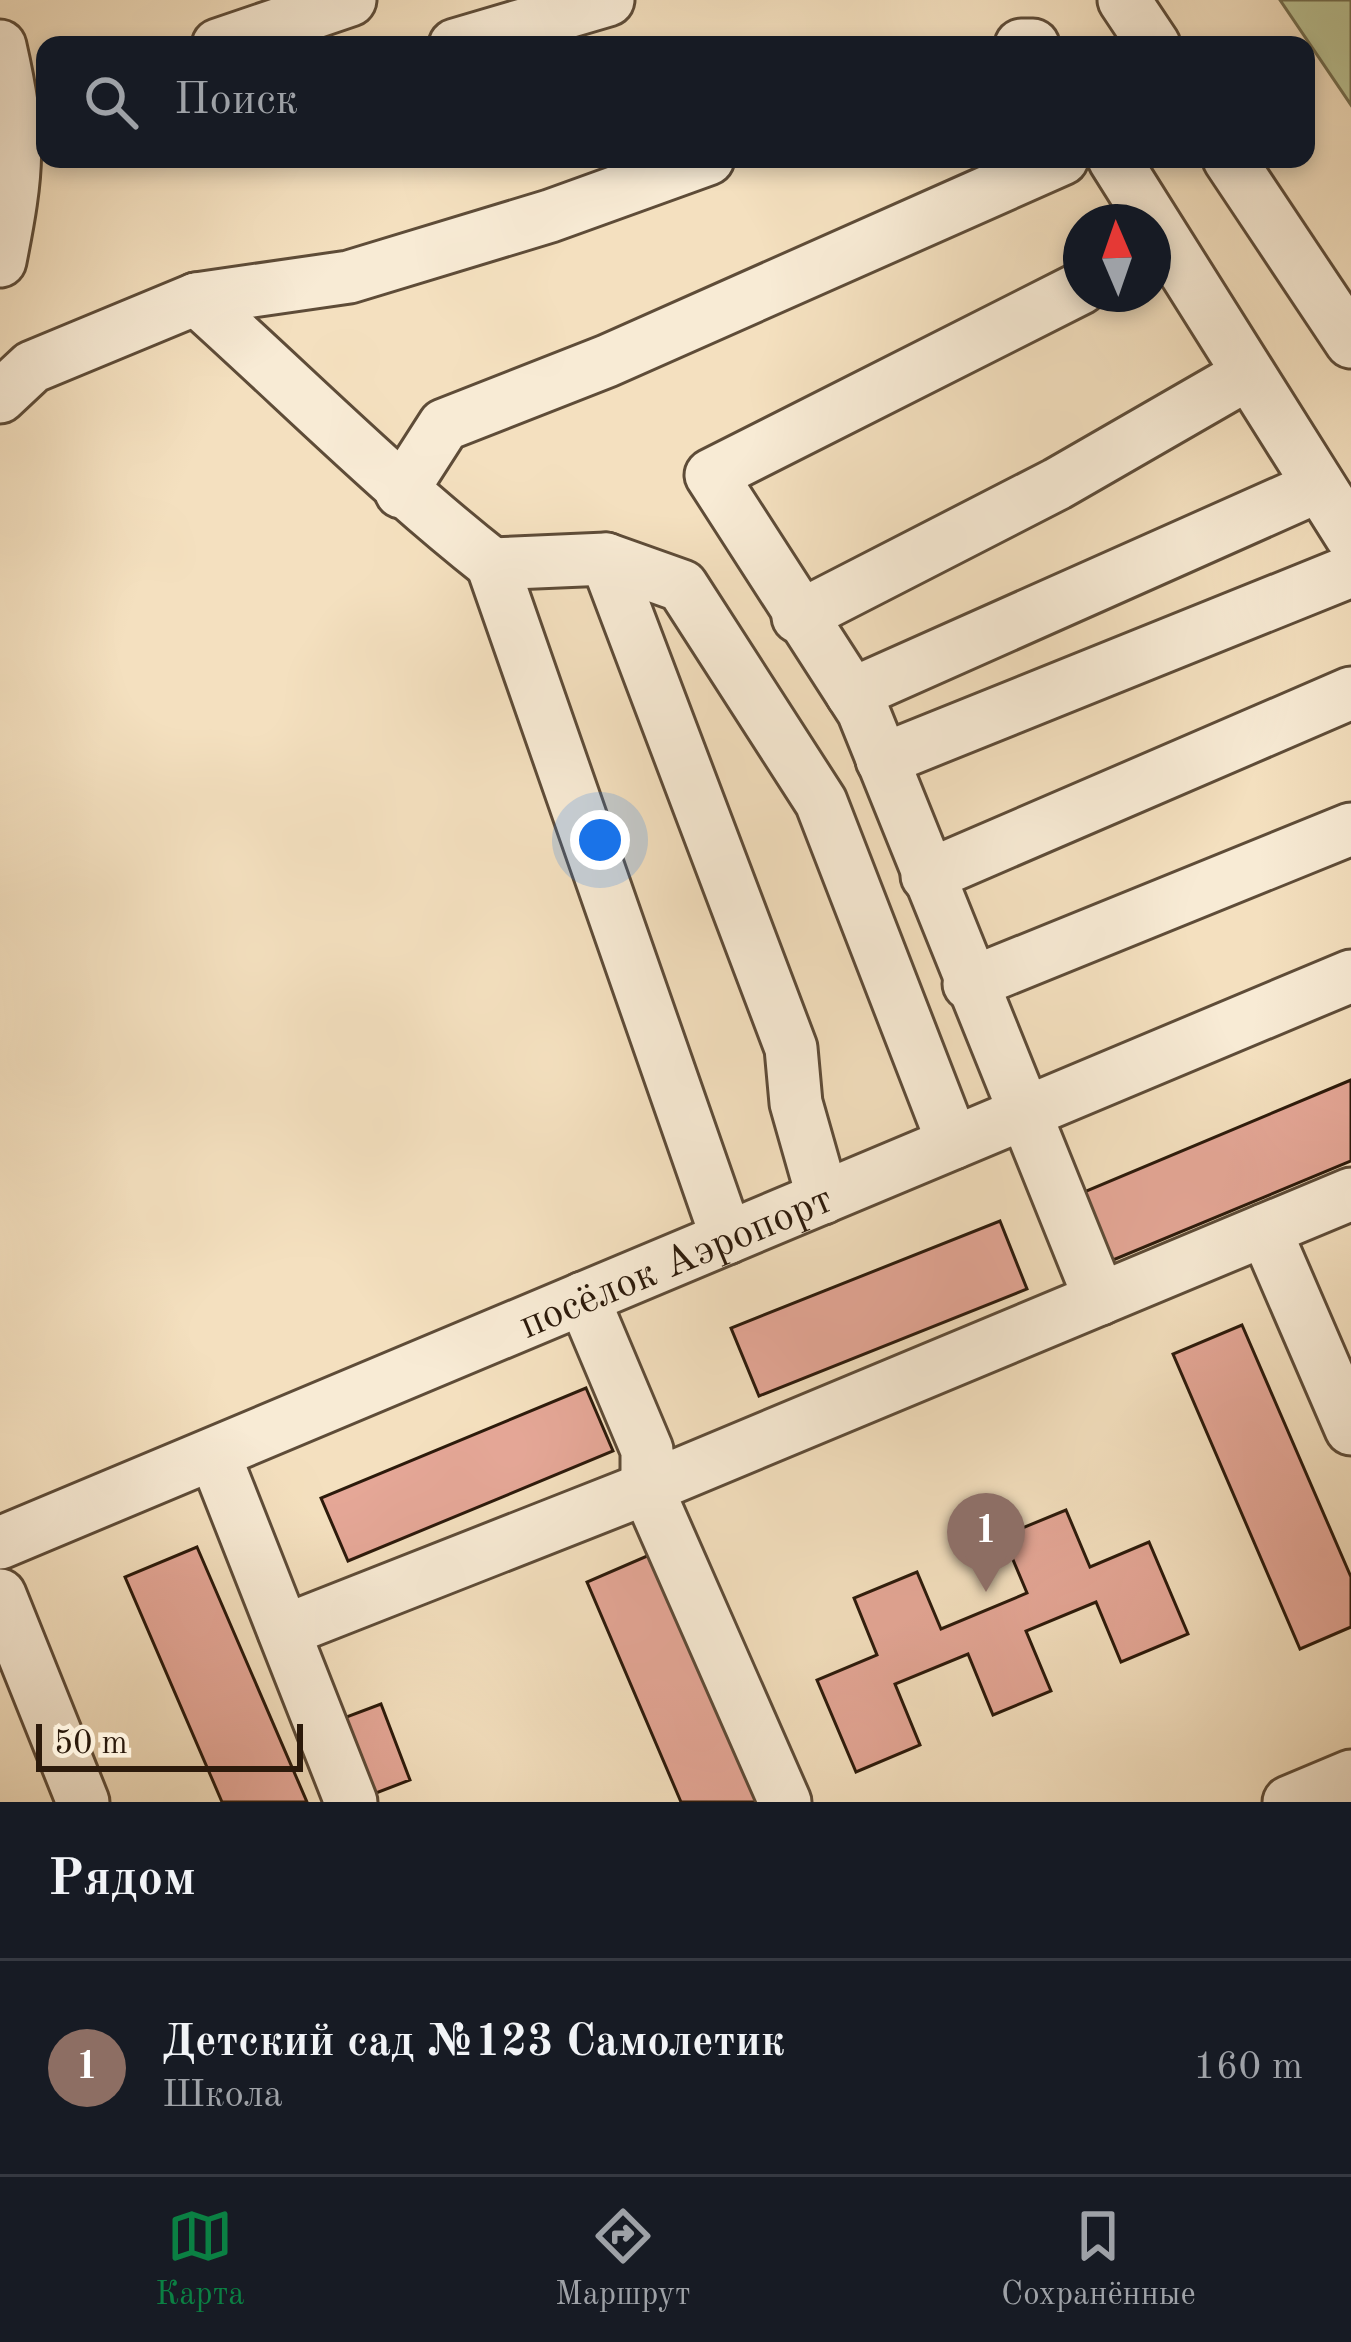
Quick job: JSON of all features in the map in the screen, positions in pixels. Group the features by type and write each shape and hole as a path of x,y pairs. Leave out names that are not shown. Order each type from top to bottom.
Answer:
{"street":[{"path":"244,36 350,0"},
{"path":"485,36 608,0"},
{"path":"1124,0 1148,36"},
{"path":"0,46 32,158 1,247"},
{"path":"0,397 32,367 196,299 349,277 550,216 682,168"},
{"path":"400,492 444,424 608,361 1042,168"},
{"path":"1119,168 1137,204"},
{"path":"1235,168 1351,342"},
{"path":"1171,264 1351,536"},
{"path":"1063,297 711,475 798,617 852,694 1100,1299"},
{"path":"196,299 340,429 400,492 492,564 727,1238"},
{"path":"798,617 1058,484 1248,374"},
{"path":"852,694 1319,486"},
{"path":"492,564 606,559 682,586 821,802 953,1143"},
{"path":"606,559 791,1048 796,1103 823,1198"},
{"path":"882,760 1351,571"},
{"path":"927,876 1351,693"},
{"path":"969,984 1351,829"},
{"name":"посёлок Аэропорт","path":"0,1543 1351,976"},
{"path":"284,1631 647,1488 1351,1194"},
{"path":"1265,1230 1351,1429"},
{"path":"583,1298 646,1450 647,1488 785,1802"},
{"path":"214,1454 351,1802"},
{"path":"0,1595 83,1802"},
{"path":"1289,1802 1351,1776"}],"green space":[{"path":"1280,0 1351,0 1351,105 1315,52 1315,36 1304,36"}],"building":[{"path":"1351,1080 1351,1161 1101,1265 1072,1197"},
{"path":"1000,1221 1027,1289 759,1396 731,1328"},
{"path":"1242,1325 1351,1577 1351,1627 1300,1649 1173,1354"},
{"path":"586,1388 613,1451 348,1561 321,1498"},
{"path":"1066,1510 1090,1567 1149,1542 1188,1634 1121,1662 1096,1602 1026,1631 1051,1691 993,1715 968,1654 895,1684 920,1745 856,1772 817,1680 877,1655 854,1598 917,1572 941,1629 1027,1593 1003,1536"},
{"path":"197,1547 307,1802 222,1802 125,1577"},
{"path":"654,1553 760,1802 681,1802 587,1582"},
{"path":"381,1704 410,1780 363,1798 333,1722"}],"place":[{"name":"Детский сад №123 Самолетик","path":"986,1592"}]}
